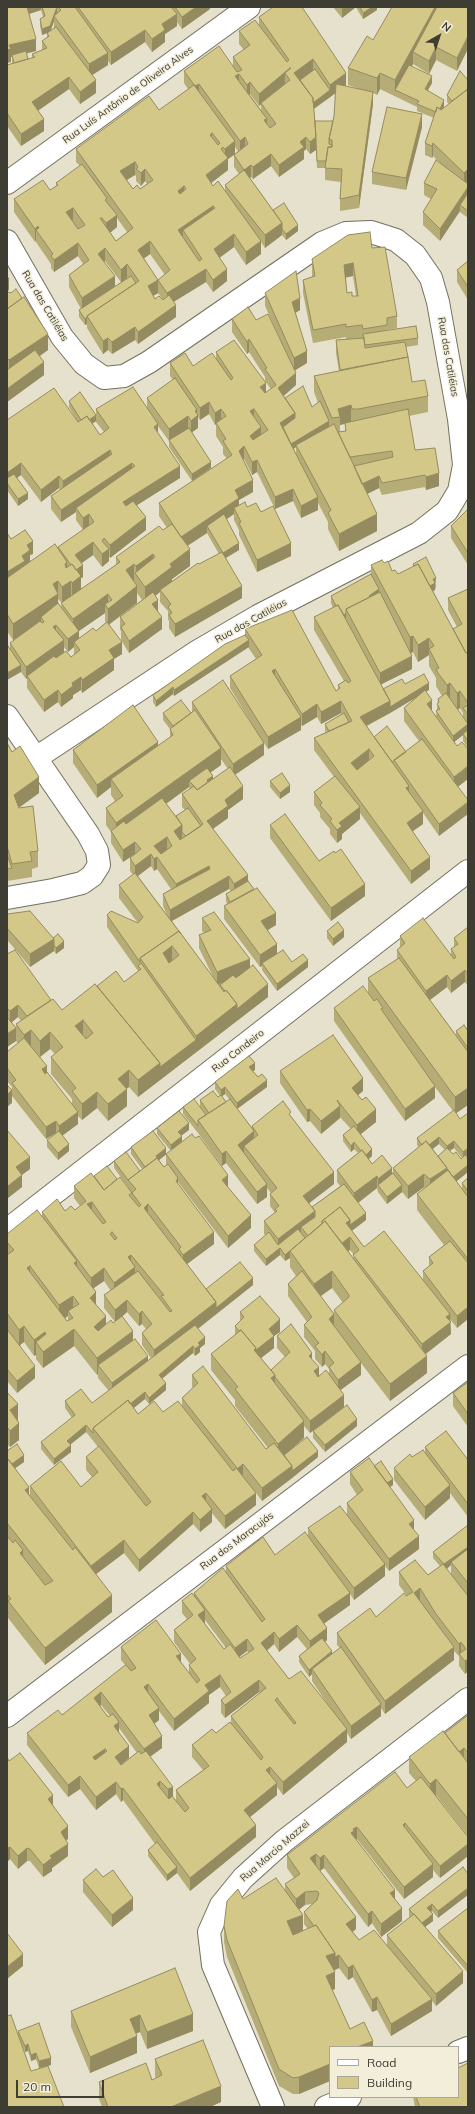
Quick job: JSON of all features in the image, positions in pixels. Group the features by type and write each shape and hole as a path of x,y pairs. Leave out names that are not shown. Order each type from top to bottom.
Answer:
{"street":[{"name":"Rua Luís Antônio de Oliveira Alves","path":"7,183 249,7"},
{"name":"Rua das Catiléias","path":"7,241 62,337 84,364 104,378 124,376 149,362 322,243 346,233 371,232 396,240 415,255 431,278 438,302 459,419 464,465 459,491 447,511 419,533 258,616 198,651 36,758"},
{"path":"7,716 88,834 97,851 99,865 92,876 82,883 7,898"},
{"name":"Rua Candeiro","path":"7,1230 468,871"},
{"name":"Rua dos Maracujás","path":"7,1716 468,1366"},
{"name":"Rua Marcio Mazzei","path":"273,2107 213,1965 209,1932 221,1904 243,1878 284,1841 468,1699"},
{"path":"326,2107 348,2098"}],"building":[{"path":"7,7 27,7 36,39 9,45 11,49 7,50"},
{"path":"42,7 57,7 50,26 42,29 40,19 45,16"},
{"path":"58,7 75,7 108,53 89,64 54,16 61,10"},
{"path":"78,7 171,7 177,14 162,24 165,30 152,39 145,30 111,52"},
{"path":"175,7 196,7 182,17"},
{"path":"273,7 302,7 346,73 330,85 313,59 294,73 313,98 316,137 310,142 306,137 300,142 304,147 279,165 271,154 253,167 251,165 244,170 234,155 248,144 245,137 240,141 199,84 195,86 184,71 219,46 237,72 242,70 233,57 250,45 239,31 255,20 287,62 289,60 259,17","holes":["291,68 285,73 290,80 261,103 276,124 270,128 264,120 267,119 235,76 239,74 247,85 250,82 259,94"]},
{"path":"360,7 372,7 363,13"},
{"path":"392,7 435,7 395,80 380,73 377,78 348,68 367,36 373,40"},
{"path":"437,7 468,7 468,36 457,58 436,47 429,61 413,52"},
{"path":"56,27 96,80 80,92 69,77 32,102 44,119 21,134 7,113 7,65 35,57 32,54 47,48 42,41 49,36 47,33"},
{"path":"26,51 28,59 14,63 12,55"},
{"path":"409,65 432,76 425,89 444,100 440,109 437,107 436,112 417,104 419,101 395,90"},
{"path":"315,69 330,90 313,103 313,98 300,80"},
{"path":"460,71 468,80 468,89 452,101 447,95"},
{"path":"336,84 373,92 359,195 340,199 342,169 325,168 328,147 332,147 332,140 329,139 334,116"},
{"path":"194,85 235,141 225,149 223,147 221,149 228,158 206,175 213,186 218,181 261,241 246,252 234,234 214,249 227,269 213,280 206,269 167,293 158,280 148,286 155,299 159,296 163,300 169,295 176,305 138,332 135,327 112,342 108,338 103,341 87,316 139,281 127,264 121,270 105,248 98,254 115,276 82,298 69,275 89,260 78,243 54,260 51,256 53,254 36,230 39,228 38,226 35,229 14,199 43,180 50,190 58,185 56,183 82,164 107,198 105,200 117,215 106,223 102,218 100,218 116,241 133,228 76,149 149,96 159,110","holes":["212,133 220,143 218,145 210,135","135,162 138,167 136,169 141,173 145,169 153,180 140,189 137,185 133,189 120,171","184,186 186,189 180,194 178,191","213,206 215,208 183,230 202,259 199,261 178,230","73,208 85,225 78,229 66,212","150,241 170,270 158,280 138,250"]},
{"path":"468,89 468,169 464,173 433,143 432,146 425,143 437,107 441,110"},
{"path":"387,107 422,114 406,178 372,172"},
{"path":"315,121 333,121 329,139 329,144 332,145 332,147 328,147 326,161 317,161"},
{"path":"436,160 468,184 468,187 440,229 423,212 437,189 424,183"},
{"path":"244,170 282,223 265,235 225,185"},
{"path":"468,193 468,211 460,205"},
{"path":"284,203 298,225 286,234 282,229 282,223 273,210"},
{"path":"370,232 372,248 385,247 397,316 387,318 387,325 363,329 362,325 346,327 346,324 313,330 303,280 315,276 312,259 348,235","holes":["353,263 358,296 352,296 352,292 347,293 344,265"]},
{"path":"468,261 468,287 457,270"},
{"path":"296,271 300,298 292,302 307,351 294,358 265,293"},
{"path":"131,276 136,283 87,316 85,319 79,310"},
{"path":"16,289 22,298 7,309 7,293 11,293"},
{"path":"24,297 48,334 9,360 7,358 7,309"},
{"path":"248,307 256,320 268,314 296,373 278,388 295,413 280,423 318,497 301,506 293,489 275,497 257,460 252,462 244,446 239,451 253,480 235,490 239,498 181,537 159,503 232,455 223,441 226,439 216,423 226,416 221,409 215,413 209,402 200,408 170,363 185,353 193,366 212,353 231,380 233,378 216,352 234,340 266,383 260,387 265,393 276,385 265,369 267,368 249,339 247,342 232,319","holes":["254,409 268,430 253,440 250,436 261,427 250,411"]},
{"path":"416,326 418,338 365,345 363,334"},
{"path":"364,338 365,348 405,342 408,357 340,370 336,340"},
{"path":"35,350 44,362 7,389 7,370"},
{"path":"408,357 412,382 425,380 428,396 358,409 352,409 351,405 338,409 340,417 332,418 314,376"},
{"path":"175,378 197,410 195,411 198,415 191,421 188,416 169,429 147,398"},
{"path":"303,386 312,407 320,401 329,421 291,444 283,427 295,418 295,413 285,398"},
{"path":"133,387 158,424 154,427 180,466 123,502 126,506 133,501 146,517 110,545 104,538 102,541 109,549 102,554 93,542 75,555 83,565 76,570 58,547 94,522 89,514 83,518 76,508 135,466 132,463 61,510 51,496 112,454 110,450 63,481 59,476 41,490 21,463 7,473 7,420 54,388 78,422 87,416 100,435 109,428 96,409"},
{"path":"80,392 96,415 89,420 87,416 81,420 69,401"},
{"path":"408,409 415,450 435,448 439,473 426,477 425,475 382,483 379,476 362,484 354,466 393,457 392,451 350,457 338,432 346,431 345,423"},
{"path":"334,424 377,514 339,534 328,513 331,510 296,445"},
{"path":"189,428 211,462 192,474 169,440"},
{"path":"14,474 28,493 18,499 7,483 7,478"},
{"path":"245,502 247,507 256,503 261,512 273,506 291,543 257,560 239,523 241,522 234,508"},
{"path":"468,509 468,553 451,526"},
{"path":"224,514 239,543 223,553 207,526"},
{"path":"172,524 190,549 170,564 172,567 145,587 135,573 155,557 153,554 136,566 134,564 126,570 137,586 108,609 105,604 112,600 108,594 73,619 61,603 120,562 116,557 159,526 163,530"},
{"path":"25,530 33,541 27,545 30,550 22,556 25,561 7,572 7,533 11,539"},
{"path":"55,544 67,562 65,564 66,568 72,564 81,576 72,583 71,581 62,587 58,581 53,584 58,594 13,624 7,614 7,578"},
{"path":"222,552 242,586 175,624 169,615 172,613 168,607 171,604 160,590 198,563 199,564"},
{"path":"426,557 436,578 433,579 435,583 430,586 418,564 414,566 413,564"},
{"path":"382,560 384,563 388,561 392,571 395,570 398,574 418,564 466,653 468,652 468,703 460,691 457,693 450,683 447,685 438,673 436,669 439,668 429,649 434,646 429,638 418,645 413,636 410,637 371,565"},
{"path":"371,574 379,589 369,596 370,597 346,609 346,613 344,615 338,605 336,606 331,596"},
{"path":"468,589 468,652 466,653 453,629 462,624 448,598"},
{"path":"153,592 158,600 152,604 162,617 129,641 121,627 125,624 120,617"},
{"path":"380,592 412,656 380,673 346,609"},
{"path":"58,603 79,631 68,639 56,625 53,627 64,640 26,667 10,643 40,621 42,623 44,622 41,617"},
{"path":"338,605 390,701 360,717 409,786 406,788 423,811 407,823 430,857 411,871 314,738 352,721 341,701 321,712 317,704 302,714 275,669 272,671 301,717 268,737 230,676 262,655 245,629 292,610 336,691 340,688 338,685 346,680 348,683 351,681 314,617","holes":["369,749 374,756 357,770 351,763"]},
{"path":"107,622 122,642 109,650 114,658 82,680 81,677 72,683 73,686 61,695 58,690 44,700 27,676 54,656 56,658 66,651 71,657 80,650 74,642 93,628 96,631"},
{"path":"245,635 249,640 174,690 173,687 156,701 153,695 225,644"},
{"path":"8,646 21,665 7,673 7,647"},
{"path":"424,674 429,683 390,707 390,701 383,689 402,679 405,684"},
{"path":"223,680 264,743 233,764 192,702"},
{"path":"425,690 432,700 427,704 457,746 462,742 468,749 468,766 454,777 404,708"},
{"path":"446,693 468,724 453,736 436,711 440,709 437,704 439,702 438,699"},
{"path":"181,700 191,713 173,726 163,713"},
{"path":"133,705 158,742 97,785 73,750"},
{"path":"468,705 468,714 463,708"},
{"path":"195,710 221,748 116,823 106,808 123,796 111,779 173,735 170,729"},
{"path":"344,713 349,722 329,731 325,724"},
{"path":"387,726 406,752 392,762 374,737"},
{"path":"468,730 468,741 463,734"},
{"path":"422,739 468,800 468,802 439,824 394,760"},
{"path":"7,743 12,752 20,746 39,777 14,795 19,808 33,806 38,851 30,852 32,861 12,864 7,846"},
{"path":"230,767 243,786 225,800 228,806 207,821 248,875 234,884 229,876 170,910 163,894 210,869 209,866 176,884 157,857 154,859 151,854 135,866 130,858 141,849 135,842 123,850 111,831 124,821 126,824 162,798 182,825 174,831 180,840 203,824 182,794 194,786 197,790","holes":["167,837 172,846 161,854 154,846"]},
{"path":"207,768 213,776 207,780 208,782 197,790 189,781"},
{"path":"282,773 290,785 280,793 270,781"},
{"path":"335,776 360,807 339,823 342,826 337,830 330,821 332,819 320,805 322,803 314,792"},
{"path":"188,808 201,826 186,836 182,832 182,825 176,816"},
{"path":"285,814 319,861 334,851 335,853 341,849 365,884 331,908 270,825"},
{"path":"7,855 12,868 7,869"},
{"path":"135,873 179,931 140,958 140,962 107,915 111,911 138,923 143,917 119,885"},
{"path":"248,881 254,889 230,902 226,894"},
{"path":"257,888 276,913 261,921 277,944 260,955 224,906"},
{"path":"30,911 54,939 30,954 7,928 7,914"},
{"path":"214,912 250,959 217,972 199,935 211,930 202,918"},
{"path":"423,918 454,959 456,957 451,949 458,944 454,938 468,927 468,974 465,970 451,981 447,975 426,991 397,950 405,943 400,936"},
{"path":"338,922 344,930 333,939 327,931"},
{"path":"179,931 224,992 226,990 237,1004 196,1036 140,958","holes":["172,946 179,955 169,963 163,953"]},
{"path":"58,934 64,941 56,948 53,938"},
{"path":"15,950 51,1000 27,1016 18,1005 10,1011 7,1008 7,954"},
{"path":"283,950 292,962 303,954 308,960 277,984 262,963"},
{"path":"399,958 468,1052 468,1088 455,1097 368,978"},
{"path":"141,963 196,1040 160,1067 160,1063 97,986 116,971 124,982 141,969 138,966"},
{"path":"253,965 268,984 237,1009 237,1004 220,985 233,975 236,978"},
{"path":"95,984 160,1063 138,1080 129,1070 118,1079 127,1089 108,1104 97,1092 82,1104 72,1091 76,1088 51,1057 63,1047 50,1032 40,1041 31,1030 24,1035 16,1024 53,999 62,1010","holes":["83,1020 93,1033 86,1039 75,1026"]},
{"path":"363,986 374,1001 377,999 383,1008 381,1009 435,1086 405,1109 334,1008"},
{"path":"7,1017 16,1028 7,1034"},
{"path":"464,1025 468,1031 468,1048 456,1031"},
{"path":"333,1035 363,1078 352,1088 362,1100 366,1097 376,1109 357,1125 337,1100 340,1106 321,1121 310,1109 307,1110 280,1071"},
{"path":"24,1038 47,1066 42,1069 45,1074 47,1072 78,1112 59,1126 56,1121 46,1127 12,1083 16,1080 7,1068 7,1052"},
{"path":"249,1056 255,1063 249,1067 258,1077 262,1074 267,1080 237,1103 225,1087 221,1090 215,1082"},
{"path":"7,1085 12,1090 7,1095"},
{"path":"213,1091 218,1097 221,1095 226,1102 209,1113 200,1100"},
{"path":"194,1099 206,1115 198,1120 198,1126 183,1107"},
{"path":"230,1099 254,1131 238,1145 267,1184 257,1192 226,1151 222,1154 198,1120"},
{"path":"283,1101 291,1112 289,1114 334,1172 303,1196 315,1211 278,1239 264,1221 277,1211 275,1209 279,1206 270,1194 277,1188 244,1146 258,1135 252,1126"},
{"path":"454,1110 460,1119 468,1113 468,1148 463,1152 454,1141 447,1146 439,1137 429,1145 426,1141 422,1145 417,1138"},
{"path":"179,1111 189,1123 178,1132 182,1136 171,1145 157,1128"},
{"path":"354,1126 372,1149 366,1155 354,1142 351,1146 343,1135"},
{"path":"7,1130 30,1157 16,1167 22,1175 8,1186 7,1184"},
{"path":"59,1131 69,1144 58,1153 47,1140"},
{"path":"153,1131 166,1148 156,1156 158,1159 157,1158 145,1167 131,1147"},
{"path":"192,1134 195,1138 199,1136 228,1175 222,1180 251,1215 228,1236 166,1154"},
{"path":"426,1141 447,1168 430,1179 424,1174 408,1186 393,1168"},
{"path":"447,1148 453,1154 456,1152 461,1159 465,1155 468,1159 468,1165 453,1177 438,1156"},
{"path":"362,1150 372,1164 382,1155 392,1168 378,1179 377,1176 354,1193 337,1170"},
{"path":"126,1152 140,1171 128,1180 114,1161"},
{"path":"157,1158 164,1167 168,1164 178,1178 176,1181 214,1232 183,1255 179,1249 181,1247 148,1204 144,1208 216,1302 154,1350 142,1333 152,1324 142,1311 139,1314 127,1300 115,1310 104,1295 138,1271 170,1312 172,1311 161,1296 164,1295 131,1255 128,1257 135,1267 114,1283 104,1268 91,1278 42,1212 57,1199 65,1211 71,1206 75,1210 86,1201 74,1186 91,1173 104,1190 120,1177 132,1193 136,1189 128,1180","holes":["132,1193 141,1205 139,1207 129,1195","92,1202 106,1222 103,1224 87,1204","112,1232 117,1238 115,1240 110,1234"]},
{"path":"107,1166 117,1179 104,1190 94,1176"},
{"path":"448,1170 468,1197 468,1259 417,1194"},
{"path":"393,1173 402,1185 387,1197 378,1185"},
{"path":"468,1178 468,1191 462,1183"},
{"path":"344,1184 366,1213 350,1225 350,1220 340,1207 322,1221 322,1224 308,1236 301,1227 315,1217 315,1211 312,1207"},
{"path":"340,1207 350,1220 346,1223 364,1247 384,1231 450,1314 446,1317 451,1322 422,1344 353,1255 359,1250 350,1237 342,1243 325,1221 323,1223 322,1221"},
{"path":"37,1210 77,1261 74,1263 96,1292 90,1298 106,1316 94,1327 98,1331 111,1320 113,1323 122,1316 133,1331 97,1358 74,1329 43,1352 36,1342 46,1334 45,1332 34,1340 24,1326 19,1330 7,1313 7,1255 14,1250 7,1242 7,1234","holes":["30,1266 59,1305 73,1296 79,1304 68,1311 73,1318 67,1321 27,1268"]},
{"path":"325,1221 427,1356 390,1384 334,1310 349,1297 349,1295 332,1271 314,1284 290,1251"},
{"path":"298,1229 305,1238 285,1255 280,1248 266,1259 254,1245 269,1232 278,1245"},
{"path":"450,1241 468,1263 468,1307 457,1316 423,1271 433,1263 429,1257"},
{"path":"240,1262 253,1278 216,1308 216,1302 206,1289"},
{"path":"302,1271 334,1314 329,1319 361,1362 338,1380 329,1367 334,1363 325,1351 322,1355 315,1346 319,1343 304,1325 312,1317 288,1284"},
{"path":"260,1296 280,1319 269,1329 274,1336 256,1350 241,1330 239,1331 235,1326 244,1317 240,1312"},
{"path":"291,1324 312,1353 309,1356 319,1367 314,1371 318,1377 326,1370 344,1395 310,1421 271,1370 290,1352 277,1336"},
{"path":"195,1325 205,1337 198,1343 200,1345 195,1349 193,1346 159,1375 166,1383 149,1398 145,1392 130,1404 128,1400 93,1428 93,1433 86,1425 67,1441 71,1445 54,1459 41,1442 75,1415 65,1401 81,1389 92,1403"},
{"path":"7,1329 35,1366 17,1381 7,1369"},
{"path":"241,1330 256,1348 254,1350 275,1375 271,1378 304,1421 278,1444 235,1389 238,1387 211,1354"},
{"path":"135,1339 148,1356 112,1383 98,1365"},
{"path":"203,1366 266,1449 274,1443 292,1466 262,1488 243,1464 237,1469 256,1493 225,1516 206,1493 202,1496 212,1509 200,1520 193,1512 139,1560 124,1540 91,1566 30,1486 61,1461 81,1487 98,1472 86,1457 99,1446 146,1506 151,1502 93,1428 128,1400 138,1414 154,1401 163,1412 178,1401 233,1471 237,1468 182,1398 198,1383 192,1375"},
{"path":"468,1382 468,1414 453,1393"},
{"path":"7,1392 18,1404 10,1410 19,1423 10,1431 7,1427"},
{"path":"347,1405 357,1419 325,1445 313,1431"},
{"path":"446,1431 468,1460 468,1504 425,1447"},
{"path":"307,1437 318,1451 292,1471 292,1466 284,1455"},
{"path":"17,1444 24,1455 12,1464 7,1458 7,1451"},
{"path":"423,1450 450,1485 425,1507 394,1468 410,1454 412,1457"},
{"path":"7,1458 29,1487 25,1490 73,1550 75,1547 112,1595 45,1648 8,1601 11,1599 7,1594 7,1536 13,1543 15,1540 23,1550 20,1553 45,1585 53,1581 7,1523"},
{"path":"369,1458 414,1520 409,1524 419,1536 389,1559 347,1503 363,1490 350,1472"},
{"path":"381,1461 393,1479 387,1483 374,1466"},
{"path":"340,1506 385,1564 354,1588 308,1528"},
{"path":"468,1525 468,1547 444,1564 433,1552"},
{"path":"305,1532 350,1593 318,1615 327,1628 310,1641 297,1625 279,1639 274,1632 261,1643 289,1679 301,1671 347,1729 283,1782 270,1767 266,1770 277,1783 244,1810 256,1825 190,1878 123,1788 121,1789 116,1782 96,1797 80,1776 68,1785 27,1733 58,1710 62,1715 124,1666 126,1665 131,1671 136,1668 121,1647 156,1620 181,1654 176,1656 197,1683 200,1680 189,1665 196,1659 174,1630 193,1615 182,1601 192,1593 205,1610 198,1615 224,1649 230,1644 240,1658 254,1649 247,1639 235,1648 194,1593 223,1568 262,1622 265,1619 226,1566 263,1537 275,1555","holes":["220,1675 231,1692 221,1700 225,1705 259,1680 266,1688 231,1716 263,1757 261,1760 230,1722 216,1733 212,1729 192,1745 209,1766 176,1790 189,1808 185,1812 172,1796 169,1799 157,1784 160,1781 168,1789 173,1787 146,1751 141,1754 139,1751 121,1765 115,1757 129,1746 114,1726 119,1722 113,1714 108,1717 94,1698 101,1692 144,1749 162,1736 149,1715 159,1708 144,1687 148,1684 174,1719 209,1691 205,1685","277,1698 296,1723 294,1724 275,1700","105,1749 107,1751 95,1760 93,1757"]},
{"path":"468,1549 468,1583 451,1562"},
{"path":"415,1560 428,1575 443,1564 468,1596 468,1659 465,1661 459,1654 466,1649 461,1642 459,1644 436,1614 420,1588 414,1593 454,1647 385,1701 337,1633 370,1608 376,1617 404,1593 406,1596 413,1592 399,1572"},
{"path":"322,1638 332,1651 309,1670 299,1656"},
{"path":"341,1647 381,1704 351,1726 312,1669"},
{"path":"468,1715 468,1753 464,1748 459,1752 445,1733"},
{"path":"443,1731 468,1763 468,1819 436,1779 430,1784 409,1757"},
{"path":"20,1753 53,1795 48,1799 68,1826 61,1832 68,1844 50,1856 52,1858 43,1865 30,1849 27,1848 18,1856 10,1847 8,1848 7,1846 7,1757 9,1761"},
{"path":"395,1772 407,1788 421,1777 468,1837 468,1844 440,1866 405,1823 403,1825 433,1864 404,1887 357,1827 353,1829 354,1831 351,1833 395,1890 390,1893 402,1908 381,1924 372,1911 368,1914 324,1855 320,1858 316,1854 310,1858 356,1917 346,1924 359,1940 374,1930 432,1999 391,2024 377,1997 372,2000 353,1965 348,1968 339,1955 335,1957 335,1953 316,1925 314,1926 304,1912 317,1900 319,1893 317,1891 305,1892 296,1899 285,1884 300,1874 287,1855"},
{"path":"157,1842 177,1867 167,1875 148,1850"},
{"path":"463,1867 468,1874 468,1888 438,1911 432,1904 427,1908 433,1914 422,1923 409,1909"},
{"path":"96,1869 103,1877 113,1870 133,1898 112,1915 83,1880"},
{"path":"276,1878 303,1915 287,1921 293,1935 316,1925 335,1953 326,1956 335,1972 326,1976 350,2029 364,2022 373,2041 360,2046 329,2046 329,2064 299,2077 293,2078 279,2069 227,1940 224,1926 227,1901 238,1889 243,1899"},
{"path":"468,1908 468,1966 438,1931"},
{"path":"414,1914 463,1971 436,1994 387,1935"},
{"path":"7,1933 23,1954 7,1967"},
{"path":"175,1968 193,2014 147,2032 140,2015 130,2019 137,2036 90,2057 71,2011"},
{"path":"11,2015 31,2071 48,2066 64,2107 7,2107 7,2016"},
{"path":"39,2023 51,2058 39,2061 36,2053 31,2055 28,2044 25,2046 18,2031"},
{"path":"203,2040 221,2086 171,2107 108,2107 99,2082 146,2063 152,2080 162,2075 155,2059"},
{"path":"468,2063 468,2107 420,2107 416,2098 459,2098 459,2068"}]}
